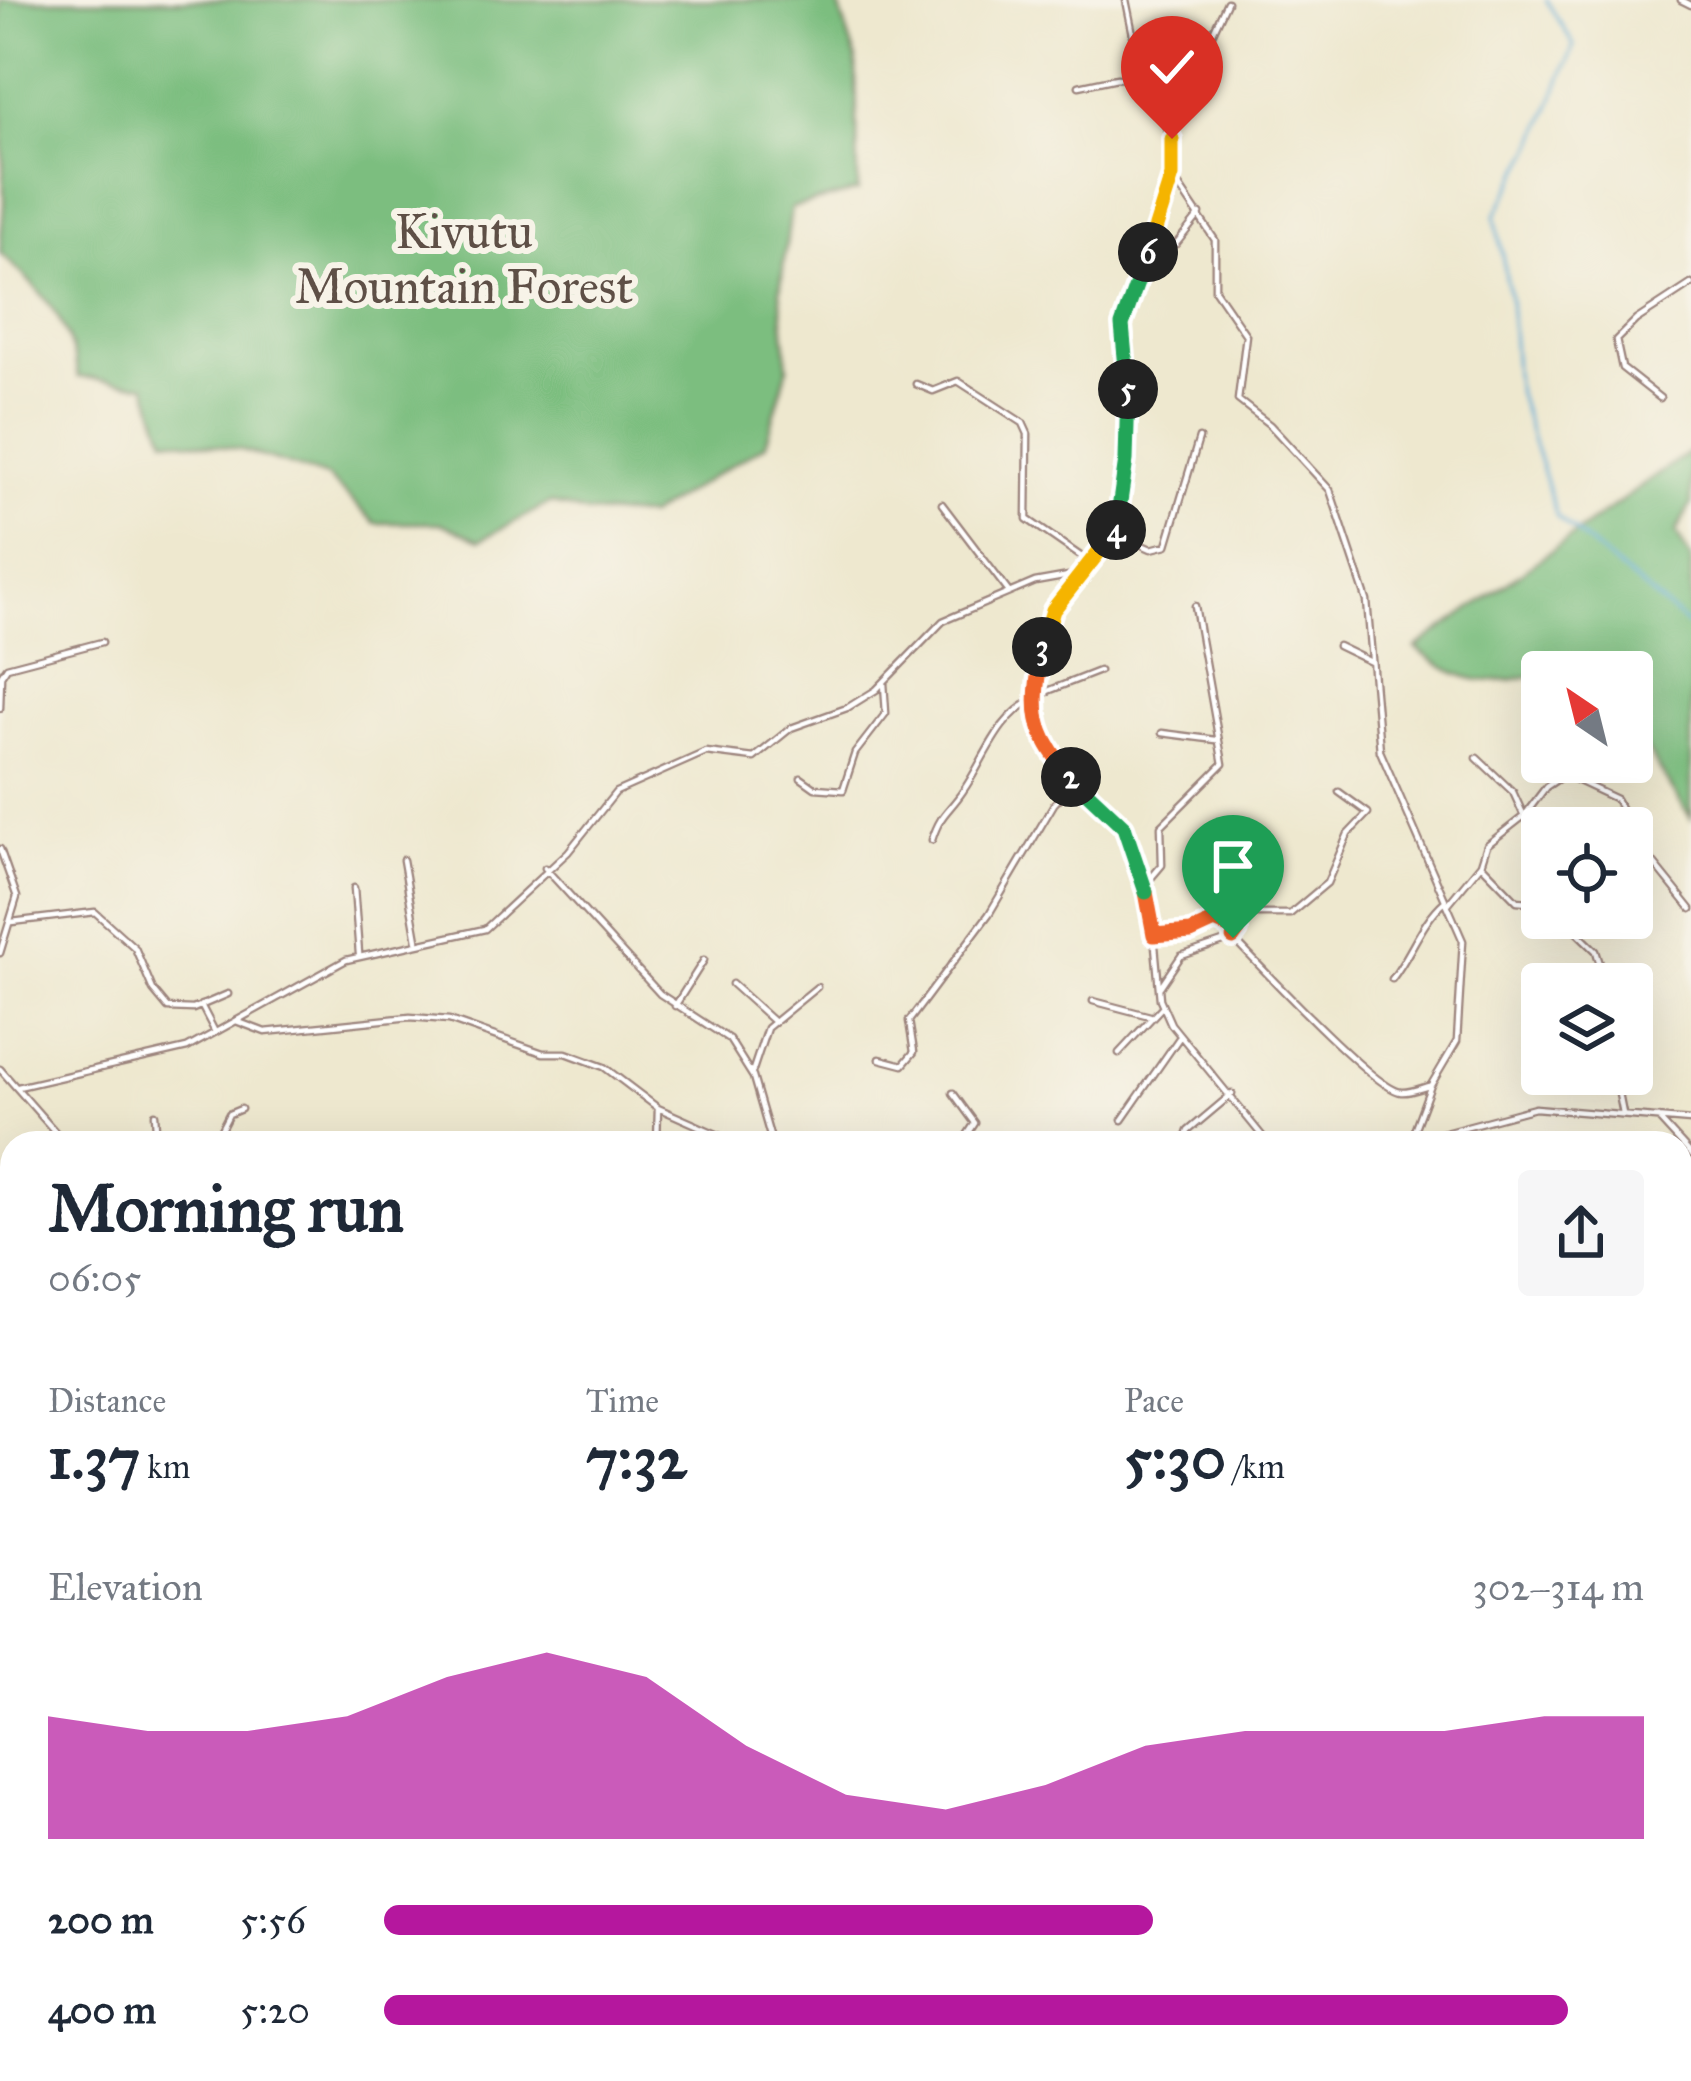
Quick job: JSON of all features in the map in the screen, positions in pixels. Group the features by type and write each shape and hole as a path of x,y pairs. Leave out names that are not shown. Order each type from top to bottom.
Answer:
{"street":[{"path":"1126,0 1146,80 1174,148 1172,176 1122,325 1128,421 1115,533 1048,619 1035,698 1041,736 1075,782 1124,827 1145,885 1162,1007 1179,1038 1259,1131"},
{"path":"1681,0 1691,5"},
{"path":"1168,129 1227,2"},
{"path":"1079,86 1118,78 1146,80"},
{"path":"1172,176 1215,240 1215,290 1248,341 1238,400 1270,425 1330,490 1367,601 1380,752 1464,950 1457,1041 1412,1131"},
{"path":"1176,244 1200,214"},
{"path":"1660,398 1622,368 1616,340 1636,320 1691,284"},
{"path":"916,384 933,391 958,381 1023,423 1028,434 1027,519 1090,562"},
{"path":"1115,533 1151,549 1167,544 1199,438"},
{"path":"943,505 1009,593"},
{"path":"18,1087 163,1055 359,956 491,926 545,868 568,852 596,811 625,787 706,752 754,758 791,728 853,706 884,683 937,625 1035,581 1080,574"},
{"path":"1145,885 1162,865 1161,826 1223,764 1195,607"},
{"path":"0,708 1,676 7,667 102,642"},
{"path":"1338,646 1371,662"},
{"path":"932,840 940,814 962,793 977,762 1011,716 1035,698 1099,671"},
{"path":"801,778 822,790 843,790 855,754 886,713 884,683"},
{"path":"1162,734 1218,740"},
{"path":"1477,758 1513,792 1521,809"},
{"path":"880,1059 903,1065 914,1052 909,1022 989,914 1022,854 1075,782"},
{"path":"1530,807 1554,783"},
{"path":"1582,783 1616,799 1649,857 1691,909"},
{"path":"1158,989 1190,951 1233,938 1253,914 1290,914 1327,883 1348,834 1368,813 1340,792"},
{"path":"1392,979 1414,950 1426,918 1481,865 1487,844 1521,817"},
{"path":"0,849 16,890 12,922 0,953"},
{"path":"404,860 417,940"},
{"path":"1481,865 1521,901"},
{"path":"545,868 675,1006 729,1039 752,1073 769,1131"},
{"path":"354,888 359,956"},
{"path":"12,922 95,912 140,954 162,1004 183,1011 228,994"},
{"path":"1154,935 1191,932 1215,921 1238,931"},
{"path":"1190,951 1191,932"},
{"path":"1233,938 1337,1044 1392,1088 1404,1092 1431,1085"},
{"path":"675,1006 704,960"},
{"path":"732,984 773,1022"},
{"path":"752,1073 773,1022 817,987"},
{"path":"1094,1001 1150,1016"},
{"path":"201,1005 215,1032"},
{"path":"1119,1053 1162,1007"},
{"path":"236,1021 265,1032 410,1017 449,1020 547,1054 566,1053 604,1066 658,1108 710,1131"},
{"path":"1122,1120 1179,1038"},
{"path":"0,1069 55,1131"},
{"path":"953,1094 975,1124 970,1131"},
{"path":"1188,1131 1232,1094"},
{"path":"1619,1095 1623,1114"},
{"path":"657,1131 658,1108"},
{"path":"1460,1131 1535,1108 1691,1120"},
{"path":"221,1131 230,1114 242,1109"},
{"path":"155,1114 156,1131"},
{"path":"1658,1117 1670,1131"}],"green space":[{"name":"Kivutu Mountain Forest","path":"0,0 837,0 856,59 858,191 791,208 780,291 788,367 766,444 648,516 585,513 550,503 480,540 440,523 375,523 327,477 239,449 165,438 146,385 78,377 61,322 0,253 4,202"},
{"path":"1691,451 1691,504 1676,532 1691,560 1691,818 1653,759 1653,651 1521,651 1521,678 1495,681 1449,670 1416,648"}],"waterway":[{"path":"1546,0 1574,45 1536,143 1495,216 1510,299 1516,387 1557,517 1691,628"}],"route":[{"path":"1172,139 1172,176 1164,209 1122,325 1129,404 1119,520 1111,539 1050,614 1034,710 1049,751 1075,782 1118,819 1129,836 1142,868 1154,935 1191,932 1215,921 1238,931 1233,938"}]}
